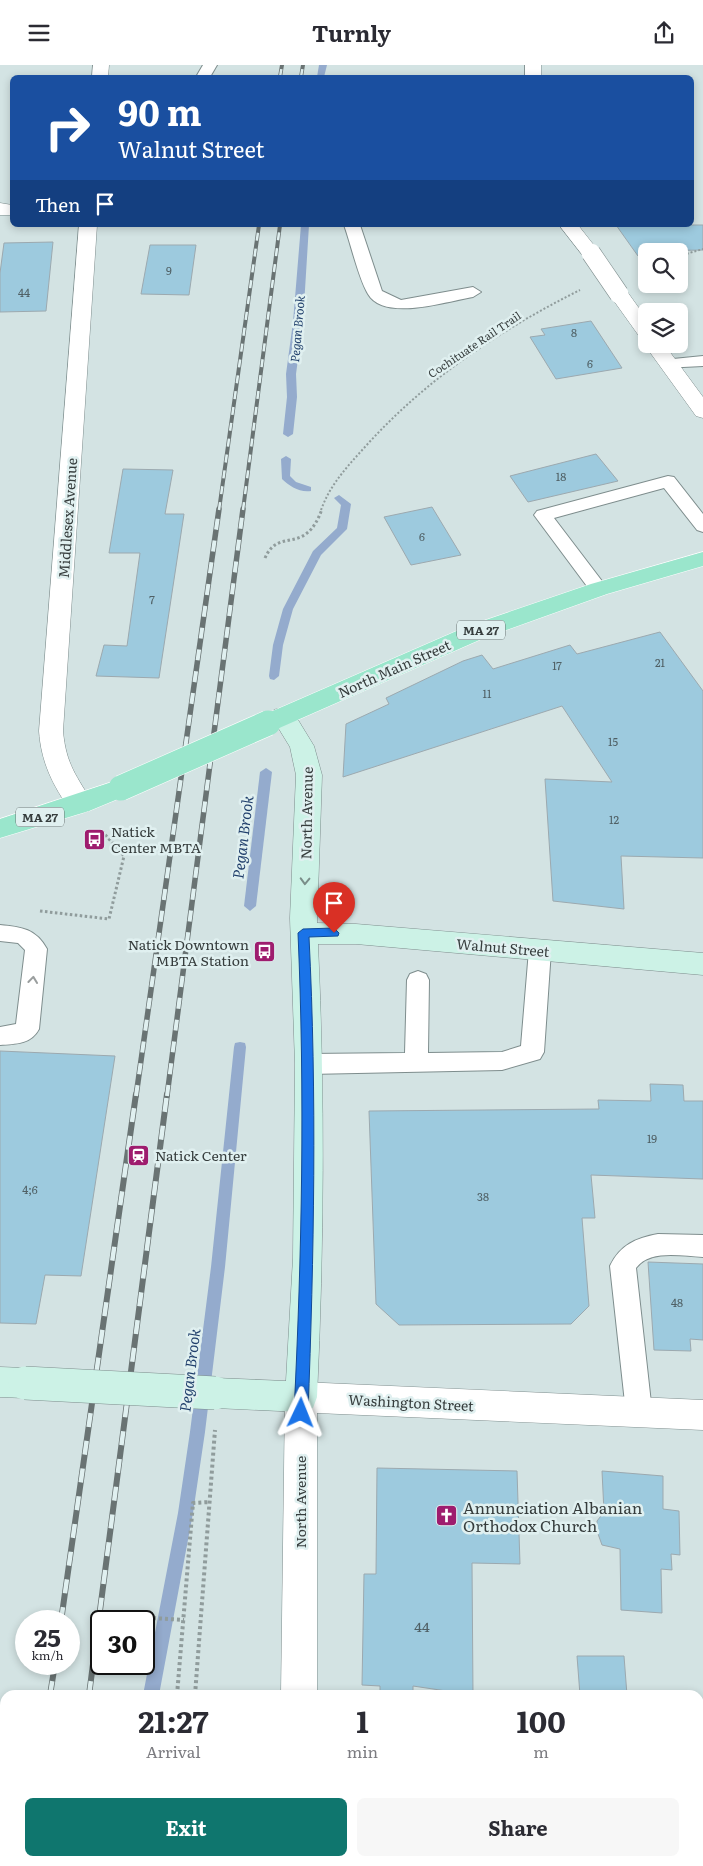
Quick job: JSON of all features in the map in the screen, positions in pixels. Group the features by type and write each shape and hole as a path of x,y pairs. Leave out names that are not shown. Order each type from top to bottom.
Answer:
{"main road":[{"name":"North Main Street","path":"80,804 121,788 476,632 599,589 703,559"},
{"name":"MA 27","path":"0,829 80,804"}],"street":[{"name":"Middlesex Avenue","path":"80,804 59,773 52,748 51,731 88,227"},
{"path":"570,227 638,321"},
{"path":"661,353 703,412"},
{"name":"North Avenue","path":"276,720 302,746 309,775 303,933 309,1064 308,1258 301,1397 299,1690"},
{"name":"Walnut Street","path":"303,933 356,934 703,964"},
{"name":"Washington Street","path":"12,1382 703,1415"}],"lane":[{"path":"353,227 375,293 383,299 400,305 473,293"},
{"path":"669,364 703,361"},
{"path":"599,589 543,515 668,481 695,504 703,526"},
{"path":"0,933 26,935 32,940 36,949 27,1029 18,1035 0,1036"},
{"path":"309,1064 502,1061 532,1052 540,950"},
{"path":"416,1063 418,980"},
{"path":"639,1412 623,1266 630,1254 645,1246 703,1246"}],"path":[{"path":"688,253 703,249"},
{"name":"Cochituate Rail Trail","path":"265,558 270,547 274,544 301,537 312,529 327,491 333,483 389,421 424,389 497,336 586,287"},
{"path":"40,911 109,919 124,856 80,804"},
{"path":"195,1690 216,1429"},
{"path":"177,1690 193,1503 210,1502"},
{"path":"155,1618 184,1619"}],"building":[{"path":"694,225 703,225 703,250 688,250 688,243 638,243 638,256 617,227 694,227"},
{"path":"53,242 46,311 0,312 0,273 4,243"},
{"path":"150,245 196,245 189,295 141,294"},
{"path":"591,321 622,368 556,379 530,337 545,335 541,329"},
{"path":"596,454 618,481 528,502 510,476"},
{"path":"123,469 173,470 165,514 184,514 159,678 96,676 104,645 127,646 140,553 109,553"},
{"path":"432,507 461,555 411,565 384,517"},
{"path":"660,632 703,691 703,858 621,856 624,909 553,901 545,779 612,782 562,706 343,777 346,724 389,704 386,698 463,661 482,655 493,669 570,645 577,654"},
{"path":"0,1051 115,1056 81,1276 45,1275 36,1324 0,1323"},
{"path":"650,1084 683,1085 684,1101 703,1101 703,1179 591,1175 595,1218 582,1218 589,1306 571,1324 399,1325 376,1304 369,1111 599,1109 598,1100 651,1101"},
{"path":"648,1262 703,1264 703,1340 690,1339 691,1351 654,1350"},
{"path":"377,1468 517,1471 520,1564 472,1563 473,1690 440,1690 413,1686 413,1690 380,1690 380,1686 362,1685 364,1574 376,1574"},
{"path":"602,1471 663,1476 663,1509 679,1511 680,1555 671,1554 672,1570 661,1569 662,1613 621,1610 620,1549 602,1545 597,1531 597,1521 604,1512"},
{"path":"577,1656 624,1656 627,1690 580,1690"}],"waterway":[{"name":"Pegan Brook","path":"321,75 323,65"},
{"name":"Pegan Brook","path":"288,434 292,397 291,374 298,322 305,227"},
{"name":"Pegan Brook","path":"286,459 285,477 293,484 307,489"},
{"name":"Pegan Brook","path":"274,676 278,645 288,609 317,553 342,529 346,504 339,498"},
{"name":"Pegan Brook","path":"250,906 266,772"},
{"name":"Pegan Brook","path":"152,1690 159,1643 186,1513 198,1432 218,1267 240,1047"}],"railway":[{"path":"280,75 282,65"},
{"path":"301,75 303,65"},
{"path":"219,510 259,227"},
{"path":"243,510 280,227"},
{"path":"136,1096 219,509"},
{"path":"167,1096 243,509"},
{"path":"63,1610 136,1094"},
{"path":"90,1690 167,1094"},
{"path":"51,1690 53,1675"}],"place":[{"name":"Natick Center MBTA","path":"95,839"},
{"name":"Natick Downtown MBTA Station","path":"265,952"},
{"name":"Natick Center","path":"139,1155"},
{"name":"Annunciation Albanian Orthodox Church","path":"447,1516"}],"route":[{"path":"301,1413 308,1258 309,1064 303,933 334,933"}]}
